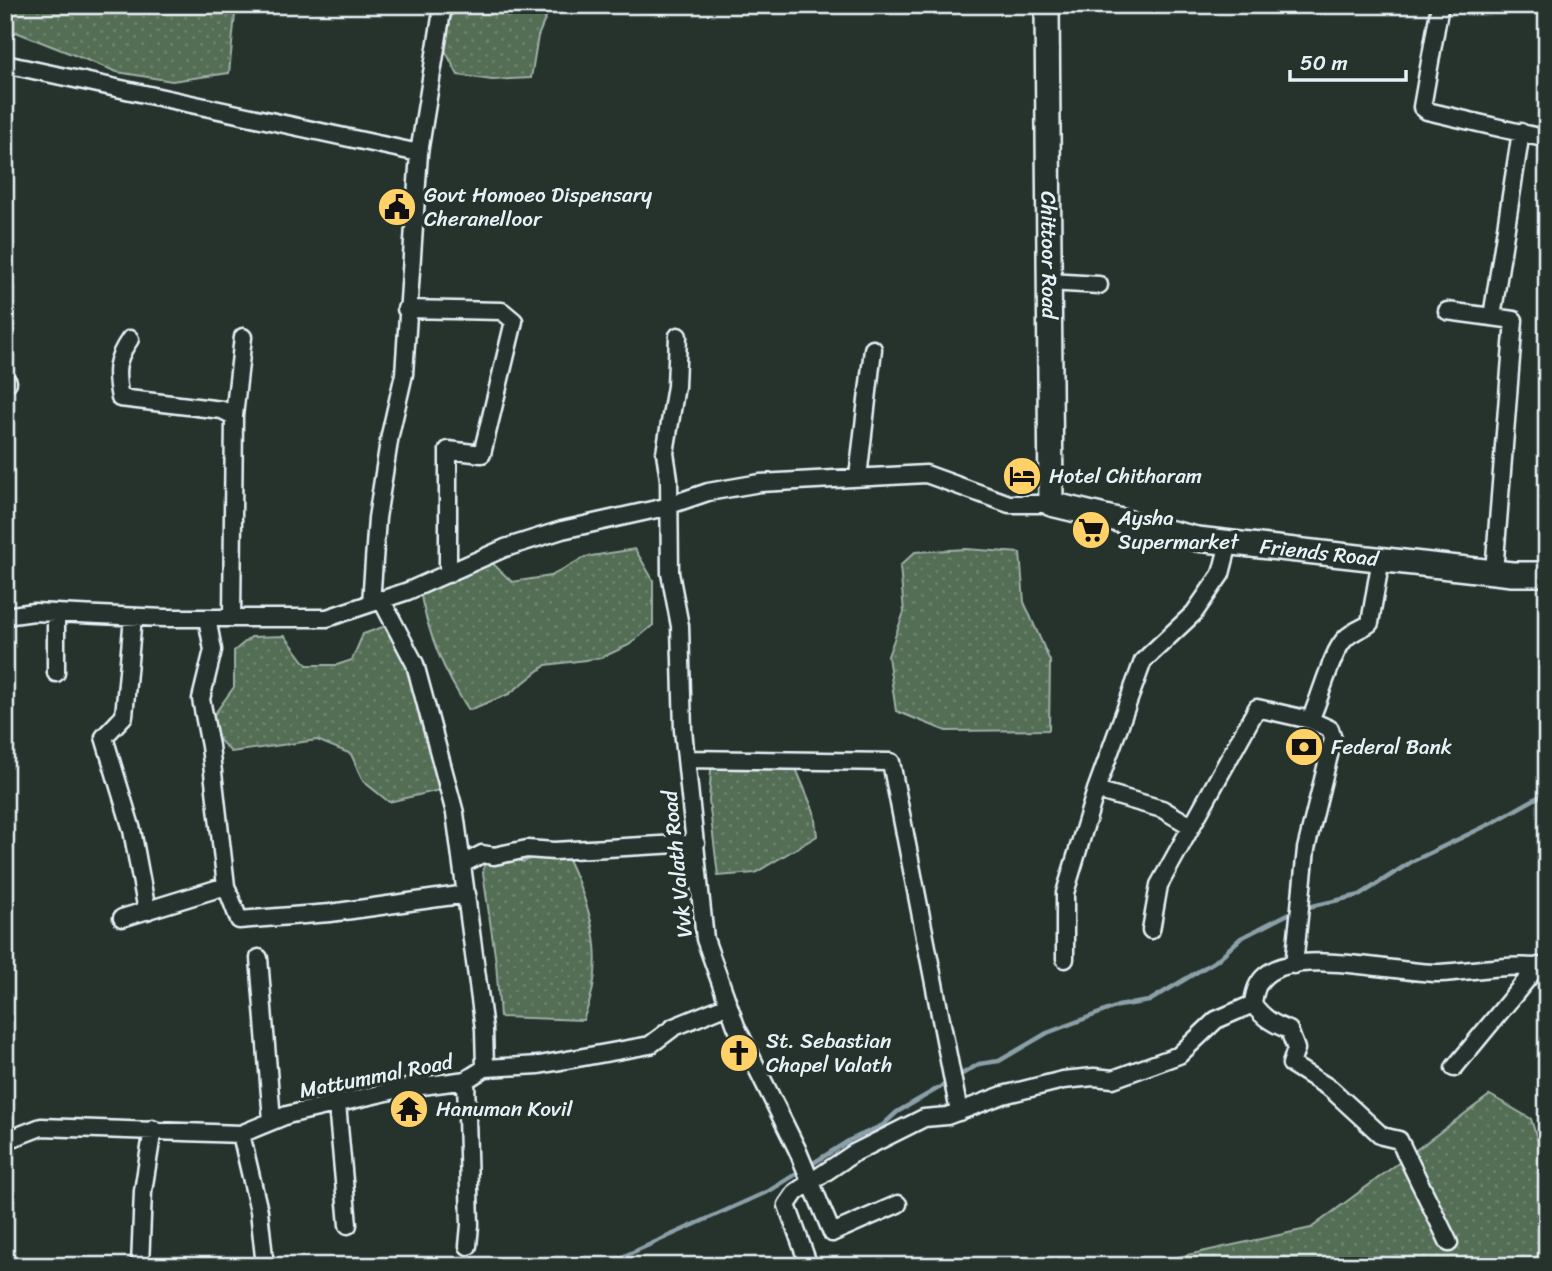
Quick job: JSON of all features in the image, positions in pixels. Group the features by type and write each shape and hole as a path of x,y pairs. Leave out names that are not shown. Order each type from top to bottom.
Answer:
{"main road":[{"name":"Chittoor Road","path":"1047,5 1051,504"},
{"name":"Friends Road","path":"1051,504 1197,539 1494,572 1547,574"}],"street":[{"path":"376,601 377,518 390,435 404,374 406,309 419,153 443,5"},
{"path":"1440,5 1422,107 1427,111 1547,139"},
{"path":"5,64 419,153"},
{"path":"1492,317 1521,132"},
{"path":"1049,282 1099,285"},
{"path":"406,309 502,311 514,321 482,454 448,450 448,574"},
{"path":"1447,312 1514,320 1494,572"},
{"path":"232,618 234,416 243,337"},
{"name":"Vvk Valath Road","path":"678,337 676,386 665,453 669,479 667,506 670,573 680,626 686,759 705,939 729,1005 803,1163 832,1233 898,1204"},
{"path":"130,339 119,354 115,371 120,398 222,410 234,416"},
{"path":"858,477 873,349"},
{"path":"5,616 56,613 133,617 327,618 448,574 505,548 667,506 708,492 760,483 926,474 1009,503 1051,504"},
{"path":"1065,959 1065,893 1096,790 1143,661 1194,613 1221,574 1229,543"},
{"path":"1310,720 1321,698 1337,649 1344,639 1370,623 1381,558"},
{"name":"Mattummal Road","path":"5,1141 41,1128 153,1129 242,1134 272,1120 337,1104 400,1089 466,1080 485,1068 484,1029 455,813 415,664 376,601"},
{"path":"56,613 56,673"},
{"path":"133,617 124,716 104,737 132,831 148,911"},
{"path":"207,618 212,650 201,699 210,746 226,886 239,920 330,913 467,894"},
{"path":"1151,930 1159,885 1257,709 1310,720 1330,729 1333,739 1306,849 1294,965"},
{"path":"686,759 891,762 959,1112"},
{"path":"1096,790 1162,809 1191,825"},
{"path":"463,864 482,854 494,856 527,849 554,851 696,843"},
{"path":"122,918 226,886"},
{"path":"259,958 272,1120"},
{"path":"1449,1243 1399,1140 1382,1136 1331,1089 1291,1064 1296,1049 1289,1030 1269,1022 1253,1004 1255,990 1266,975 1294,965 1369,965 1439,973 1543,967"},
{"path":"1454,1068 1543,967"},
{"path":"808,1266 786,1205 796,1192 810,1181 854,1153 924,1118 959,1112 1003,1095 1063,1080 1094,1077 1113,1079 1179,1055 1216,1020 1253,1004"},
{"path":"485,1068 539,1065 650,1045 674,1027 729,1005"},
{"path":"466,1080 470,1225 468,1246"},
{"path":"337,1104 348,1225"},
{"path":"140,1266 143,1191 153,1129"},
{"path":"242,1134 259,1211 265,1266"}],"green space":[{"path":"5,5 236,5 229,73 172,81 117,72 16,32 5,24"},
{"path":"459,5 551,5 538,36 531,78 492,80 458,75 437,35"},
{"path":"593,5 682,5 661,14"},
{"path":"635,549 653,580 653,625 629,645 601,658 546,665 509,694 469,710 437,651 419,586 486,557 512,582 551,576 585,557"},
{"path":"966,549 1020,553 1024,602 1050,661 1049,730 946,731 896,711 888,656 904,612 900,566 915,552"},
{"path":"394,623 448,788 389,802 363,781 351,754 317,740 231,752 206,726 234,687 234,651 251,637 285,636 307,665 337,665 352,660 363,634"},
{"path":"724,760 795,766 814,812 817,836 755,873 718,876 709,801 711,770"},
{"path":"550,851 567,857 590,917 596,957 591,999 583,1020 500,1017 496,962 483,873 485,860 509,857 523,862"},
{"path":"1490,1095 1531,1119 1547,1172 1547,1266 1137,1266 1311,1228"}],"waterway":[{"path":"1304,908 1360,895 1411,862 1494,822 1547,792"},
{"path":"957,1077 979,1064 999,1061 1047,1033 1118,1006 1149,1001 1217,960 1241,938 1296,910"},
{"path":"602,1266 769,1191 850,1140 883,1125 897,1112 949,1082"}],"place":[{"name":"Govt Homoeo Dispensary Cheranelloor","path":"397,207"},
{"name":"Hotel Chitharam","path":"1022,476"},
{"name":"Aysha Supermarket","path":"1091,530"},
{"name":"Federal Bank","path":"1304,747"},
{"name":"St. Sebastian Chapel Valath","path":"739,1053"},
{"name":"Hanuman Kovil","path":"409,1109"}]}
